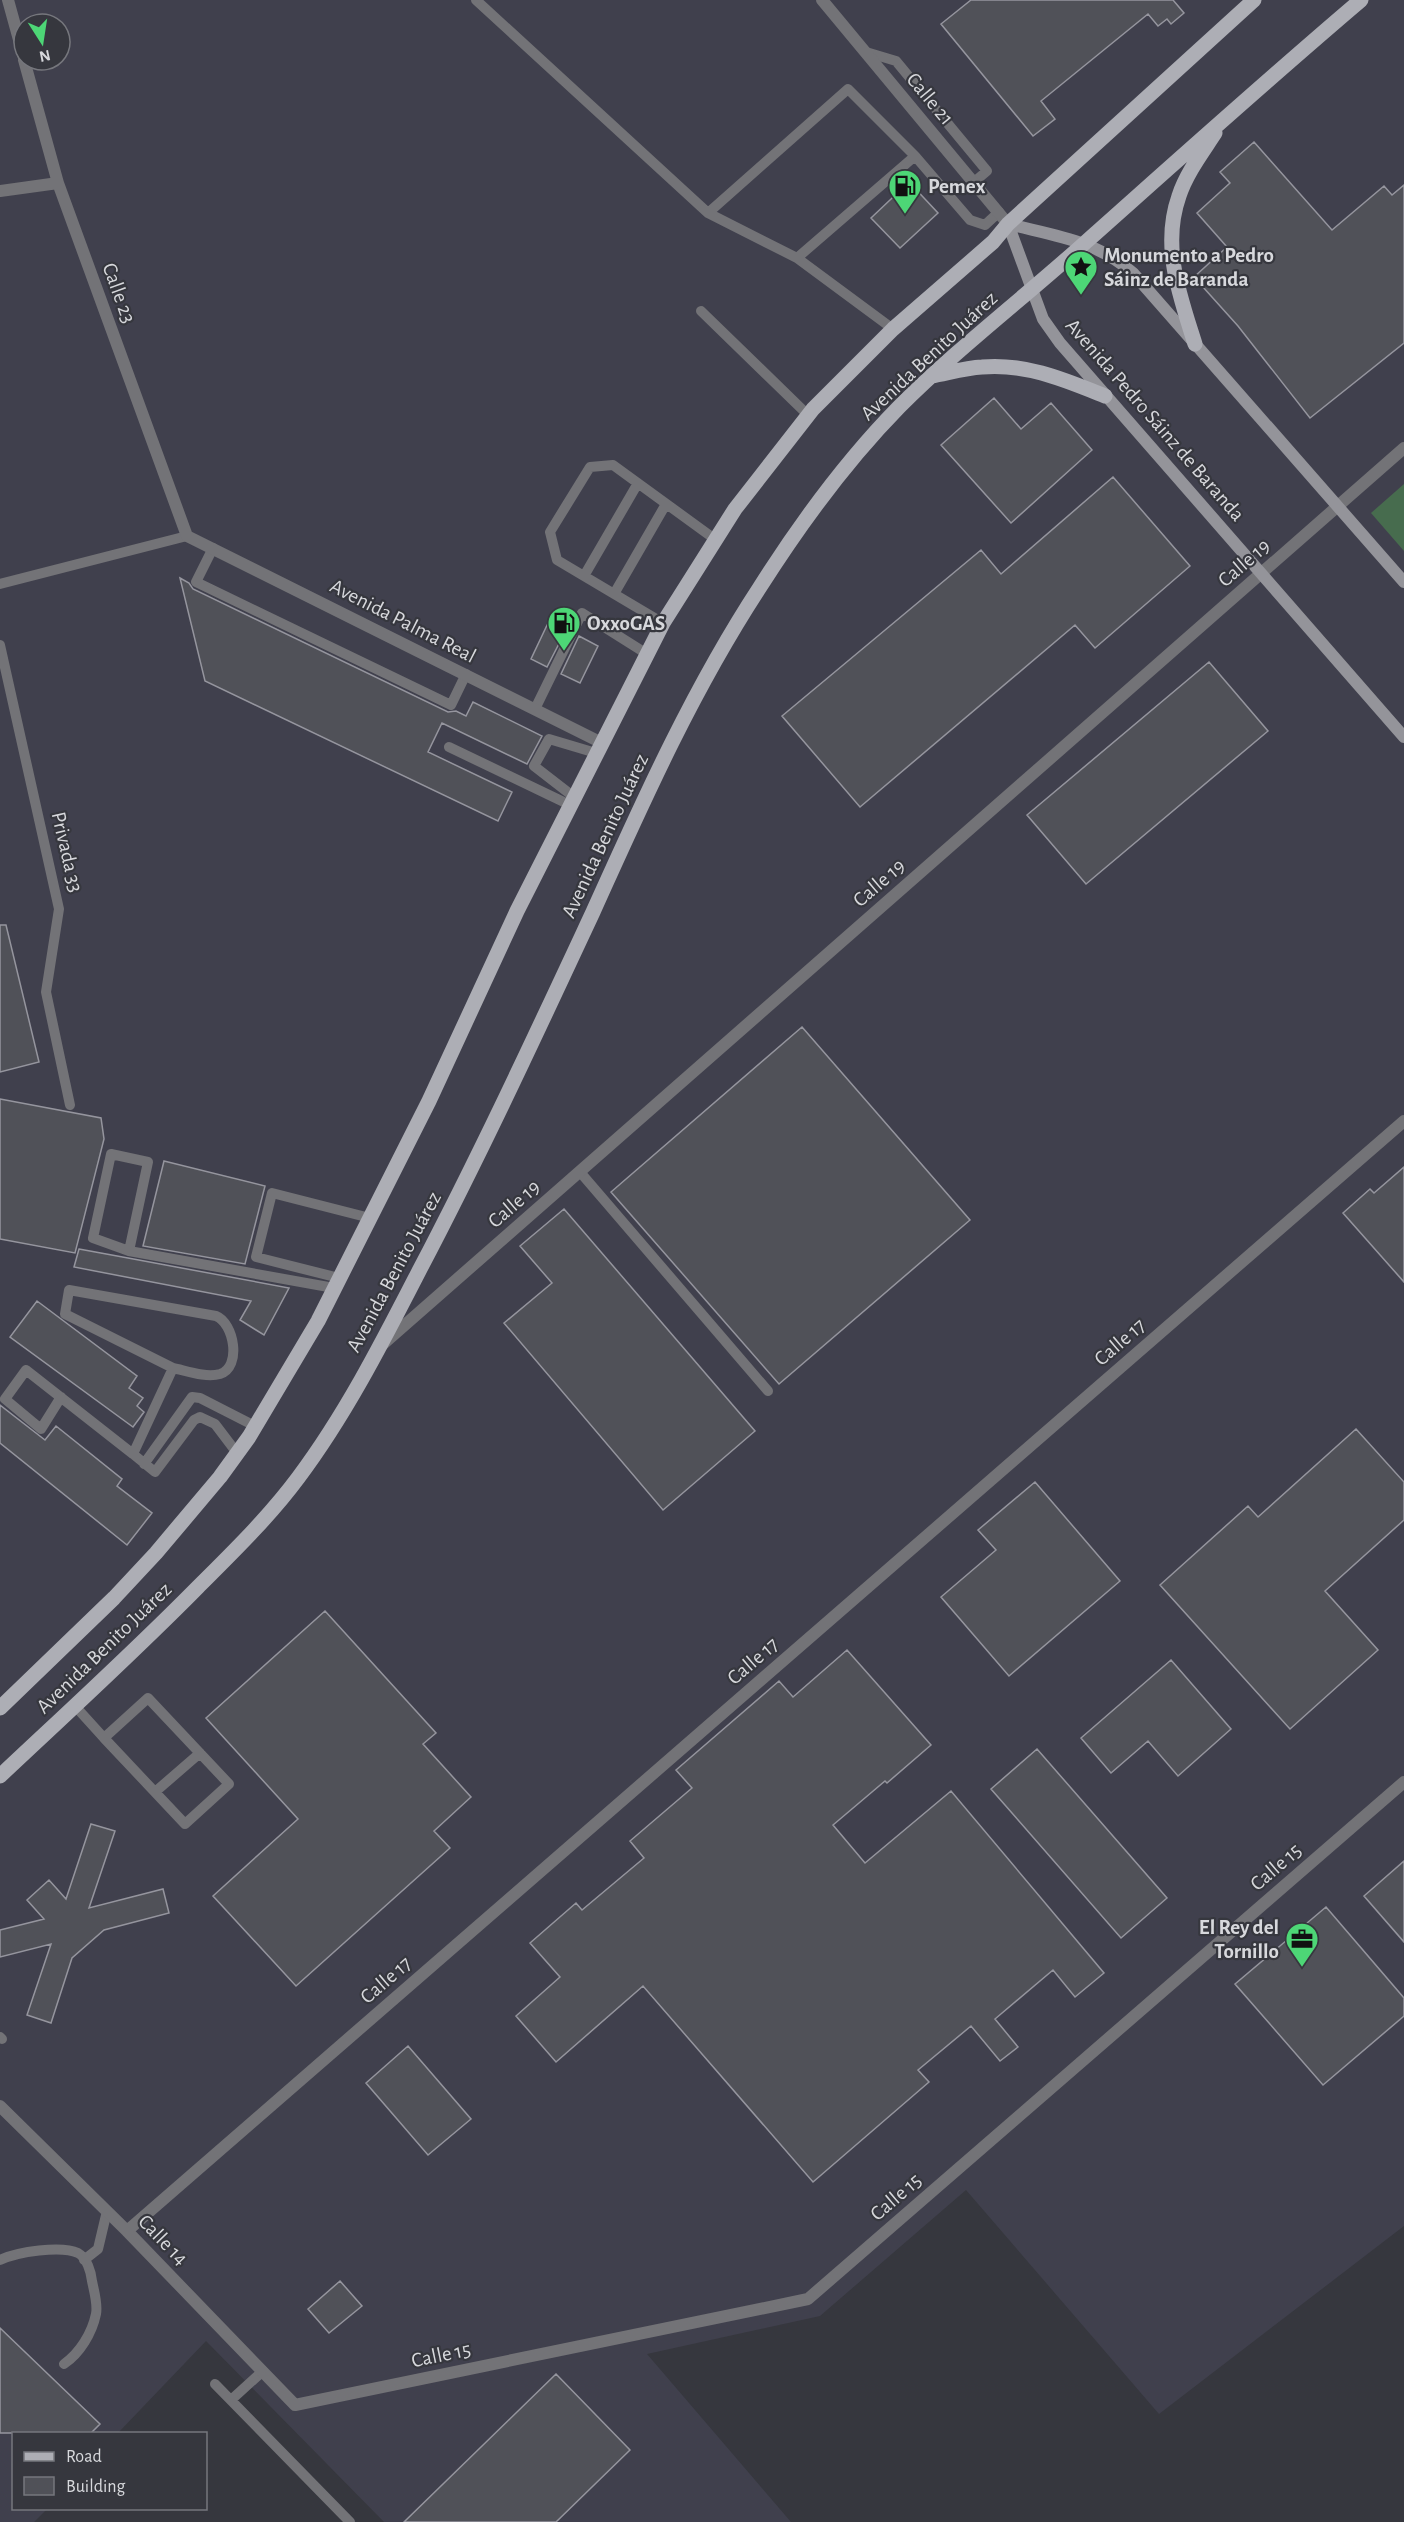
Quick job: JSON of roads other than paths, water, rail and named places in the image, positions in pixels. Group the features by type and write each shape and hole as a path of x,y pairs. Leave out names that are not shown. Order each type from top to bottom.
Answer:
{"main road":[{"name":"Avenida Benito Juárez","path":"0,1708 114,1598 156,1553 220,1477 255,1426 318,1321 429,1101 517,911 646,654 735,509 808,415 893,329 993,242 1004,218 1254,0"},
{"name":"Avenida Benito Juárez","path":"0,1776 149,1636 239,1546 298,1479 379,1348 440,1231 526,1056 643,801 706,675 759,587 849,464 896,410 931,376 1085,243 1225,116 1361,0"},
{"path":"1195,344 1175,278 1170,238 1179,196 1195,164 1225,116"},
{"path":"931,376 982,367 1018,367 1058,377 1105,396"}],"street":[{"name":"Calle 23","path":"8,0 12,15"},
{"name":"Calle 21","path":"822,0 1004,218"},
{"name":"Calle 23","path":"28,72 58,183 187,536"},
{"path":"0,191 58,183"},
{"path":"1004,218 1085,243 1114,257 1133,273 1404,582"},
{"name":"Avenida Pedro Sáinz de Baranda","path":"1004,218 1043,319 1105,396 1404,737"},
{"name":"Calle 19","path":"379,1348 1404,448"},
{"name":"Avenida Palma Real","path":"187,536 535,709 599,748"},
{"name":"Calle 17","path":"128,2231 1404,1121"},
{"name":"Calle 15","path":"295,2404 808,2299 1404,1782"},
{"name":"Calle 14","path":"0,2106 128,2231 295,2404"}],"lane":[{"path":"476,0 708,213 797,258 893,329"},
{"path":"866,52 896,61 987,171 974,182"},
{"path":"708,213 848,89 915,156 970,220 985,225 1004,218"},
{"path":"797,258 915,156"},
{"path":"701,311 808,415"},
{"path":"663,623 557,560 550,532 590,467 613,465 716,540"},
{"path":"584,576 638,483"},
{"path":"614,594 666,504"},
{"path":"0,584 187,536"},
{"path":"213,548 196,582 451,705 466,674"},
{"path":"535,709 582,613 646,654"},
{"name":"Privada 33","path":"0,645 59,909 46,992 70,1105"},
{"path":"572,801 534,766 549,739 599,748"},
{"path":"449,747 572,801"},
{"path":"129,1251 148,1162 111,1154 93,1238 129,1251 337,1283"},
{"path":"580,1172 768,1390"},
{"path":"337,1283 256,1257 272,1193 370,1218"},
{"path":"69,1290 223,1319 233,1350 228,1369 222,1373 209,1375 173,1368 65,1314 69,1290"},
{"path":"133,1454 173,1368"},
{"path":"61,1397 41,1429 5,1399 26,1370 61,1397 133,1454 144,1464 155,1472 197,1417 215,1424 237,1453"},
{"path":"144,1464 192,1397 200,1398 255,1426"},
{"path":"75,1706 104,1738 185,1824 229,1784 148,1698 104,1738"},
{"path":"155,1792 200,1753"},
{"path":"84,2259 98,2249 107,2211"},
{"path":"0,2260 23,2253 56,2250 80,2254 84,2259 92,2276 96,2312 89,2334 73,2358 64,2364"},
{"path":"231,2400 263,2371"},
{"path":"215,2384 350,2522"}],"place":[{"name":"Pemex","path":"905,215"},
{"name":"Monumento a Pedro Sáinz de Baranda","path":"1081,296"},
{"name":"OxxoGAS","path":"564,652"},
{"name":"El Rey del Tornillo","path":"1302,1968"}]}
